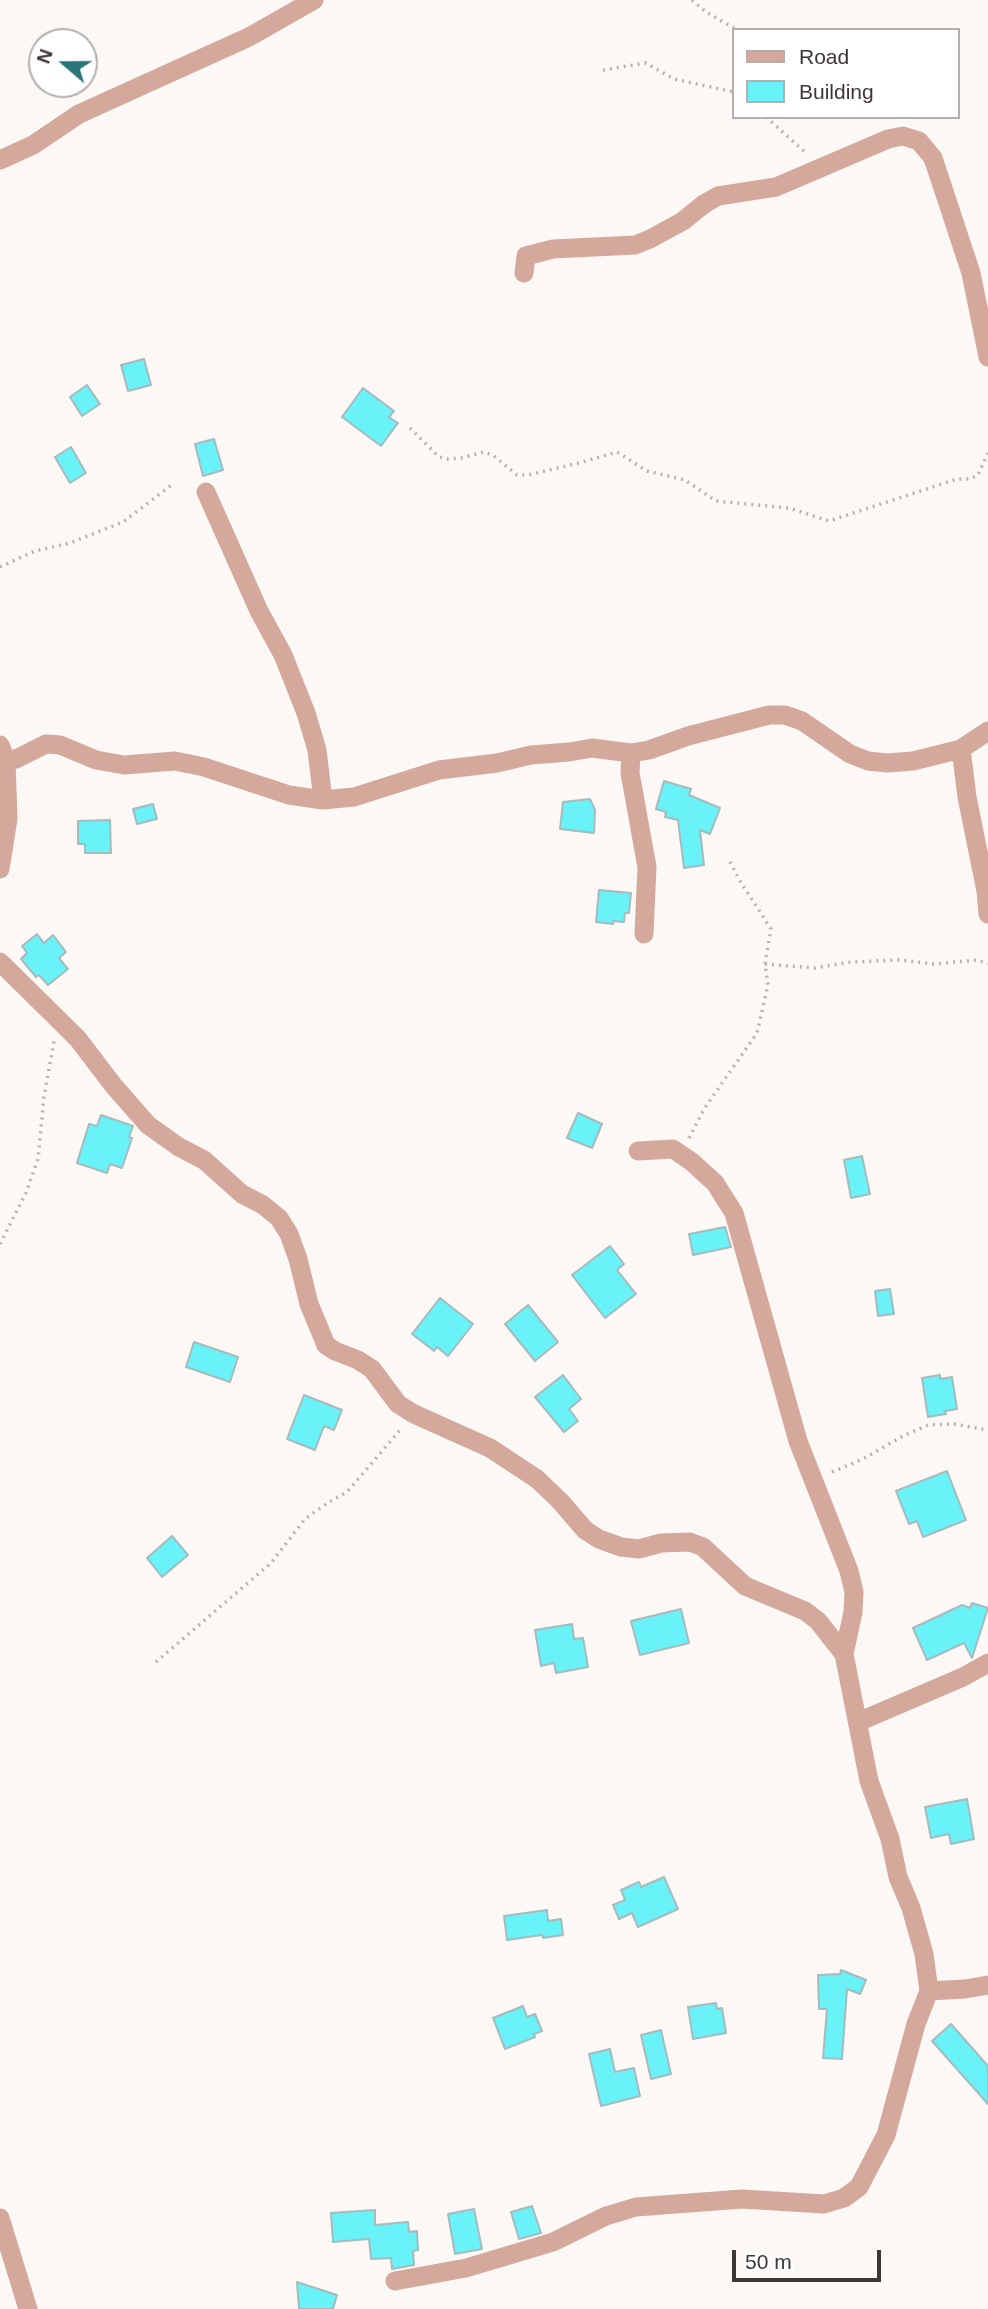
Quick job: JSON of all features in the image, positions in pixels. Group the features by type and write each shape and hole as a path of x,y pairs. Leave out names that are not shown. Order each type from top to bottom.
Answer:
{"street":[{"path":"0,160 33,145 79,114 249,37 314,0"},
{"path":"524,273 527,256 553,249 635,245 683,221 719,196 776,187 888,139 903,136 919,141 933,158 971,273 988,357"},
{"path":"206,492 259,611 283,655 306,713 317,750 323,800"},
{"path":"0,869 8,819 3,753 16,759 46,744 60,745 96,760 124,765 175,761 289,795 323,800 354,797 439,770 496,763 531,755 592,748 631,753 649,750 688,736 769,715 785,715 802,721 850,754 868,761 887,763 913,761 961,749 988,731"},
{"path":"961,749 988,914"},
{"path":"631,753 630,774 647,867 643,934"},
{"path":"0,962 78,1039 113,1086 148,1125 179,1147 204,1160 242,1194 263,1205 279,1218 293,1246 309,1304 327,1345 372,1369 398,1404 414,1414 490,1448 537,1479 585,1530 599,1539 621,1548 639,1549 661,1543 690,1542 703,1547 745,1586 783,1601 818,1621 844,1654"},
{"path":"395,2281 466,2268 553,2242 606,2216 636,2207 742,2199 824,2204 844,2198 859,2187 886,2135 916,2024 929,1992 925,1954 898,1877 890,1839 869,1781 851,1697 844,1654 853,1612 854,1592 849,1571 798,1441 734,1213 715,1183 673,1149 638,1151"},
{"path":"858,1722 963,1677 988,1663"},
{"path":"929,1992 988,1985"},
{"path":"0,2218 28,2309"}],"path":[{"path":"692,0 706,12 734,28"},
{"path":"603,70 646,63 674,79 732,92"},
{"path":"767,119 824,168"},
{"path":"410,428 439,457 460,458 484,452 494,456 517,475 528,475 617,452 647,471 685,480 716,501 789,508 829,521 945,483 970,479 978,474 988,453"},
{"path":"0,567 35,551 70,543 123,522 173,484"},
{"path":"673,1149 691,1136 704,1109 757,1033 768,985 765,964 771,929 729,860"},
{"path":"765,964 814,968 851,962 899,960 935,964 976,960 988,963"},
{"path":"0,1244 26,1193 38,1158 44,1097 58,1018"},
{"path":"156,1662 271,1563 305,1519 347,1492 414,1414"},
{"path":"814,1480 863,1460 903,1436 928,1425 954,1424 988,1430"}],"building":[{"path":"144,359 151,385 128,391 121,365"},
{"path":"87,385 100,404 82,416 70,397"},
{"path":"363,388 394,411 389,417 398,423 381,446 342,417"},
{"path":"214,439 223,470 203,476 195,444"},
{"path":"71,447 86,473 70,483 55,457"},
{"path":"664,781 691,789 689,795 720,808 710,834 700,830 704,865 684,868 678,820 665,817 666,812 656,809"},
{"path":"590,799 595,810 594,833 560,829 563,802"},
{"path":"153,804 157,819 137,824 133,809"},
{"path":"110,820 111,853 85,853 85,844 78,844 78,821"},
{"path":"599,890 631,893 629,913 625,913 624,922 596,922"},
{"path":"37,934 44,943 53,935 66,952 59,958 68,969 48,985 39,975 36,977 21,959 27,953 22,946"},
{"path":"578,1113 602,1124 592,1148 567,1138"},
{"path":"101,1115 133,1126 122,1168 110,1164 107,1173 77,1163 89,1124 97,1126"},
{"path":"862,1156 870,1194 851,1198 844,1160"},
{"path":"725,1227 731,1247 693,1255 689,1234"},
{"path":"610,1246 624,1264 617,1270 636,1294 605,1318 572,1275"},
{"path":"890,1289 894,1314 878,1316 875,1291"},
{"path":"440,1298 473,1324 448,1356 437,1347 434,1351 412,1334"},
{"path":"528,1305 558,1342 535,1361 505,1324"},
{"path":"194,1342 238,1357 230,1382 186,1367"},
{"path":"563,1375 581,1399 569,1409 578,1421 564,1432 535,1397"},
{"path":"940,1375 940,1379 952,1377 957,1409 928,1417 922,1378"},
{"path":"304,1395 342,1410 334,1430 324,1426 315,1450 287,1439"},
{"path":"947,1471 966,1520 923,1537 917,1521 909,1524 896,1491"},
{"path":"172,1536 188,1555 162,1577 147,1558"},
{"path":"972,1603 988,1608 972,1658 964,1643 927,1660 913,1628 962,1605 970,1608"},
{"path":"681,1609 689,1643 640,1655 631,1621"},
{"path":"572,1624 574,1639 583,1638 588,1667 556,1673 554,1663 541,1666 535,1630"},
{"path":"967,1799 974,1839 951,1844 949,1834 931,1838 925,1807"},
{"path":"664,1877 678,1909 638,1927 632,1913 619,1919 613,1905 625,1900 621,1890 639,1882 641,1887"},
{"path":"547,1910 548,1921 561,1919 563,1935 507,1940 504,1916"},
{"path":"841,1970 866,1980 860,1994 847,1989 842,2059 823,2058 827,2009 819,2009 818,1975 840,1974"},
{"path":"716,2003 717,2009 722,2008 726,2033 693,2039 688,2007"},
{"path":"523,2006 527,2017 535,2014 542,2031 534,2034 535,2037 505,2049 493,2018"},
{"path":"951,2024 988,2066 988,2104 932,2041"},
{"path":"661,2030 671,2074 651,2079 641,2035"},
{"path":"610,2049 615,2072 634,2068 640,2096 601,2106 589,2054"},
{"path":"532,2206 541,2233 519,2239 511,2212"},
{"path":"474,2209 482,2249 455,2254 448,2214"},
{"path":"375,2210 375,2225 408,2222 409,2232 417,2231 418,2250 413,2251 414,2265 392,2269 391,2258 371,2259 369,2239 333,2242 331,2213"},
{"path":"297,2282 337,2295 333,2309 299,2309"}]}
